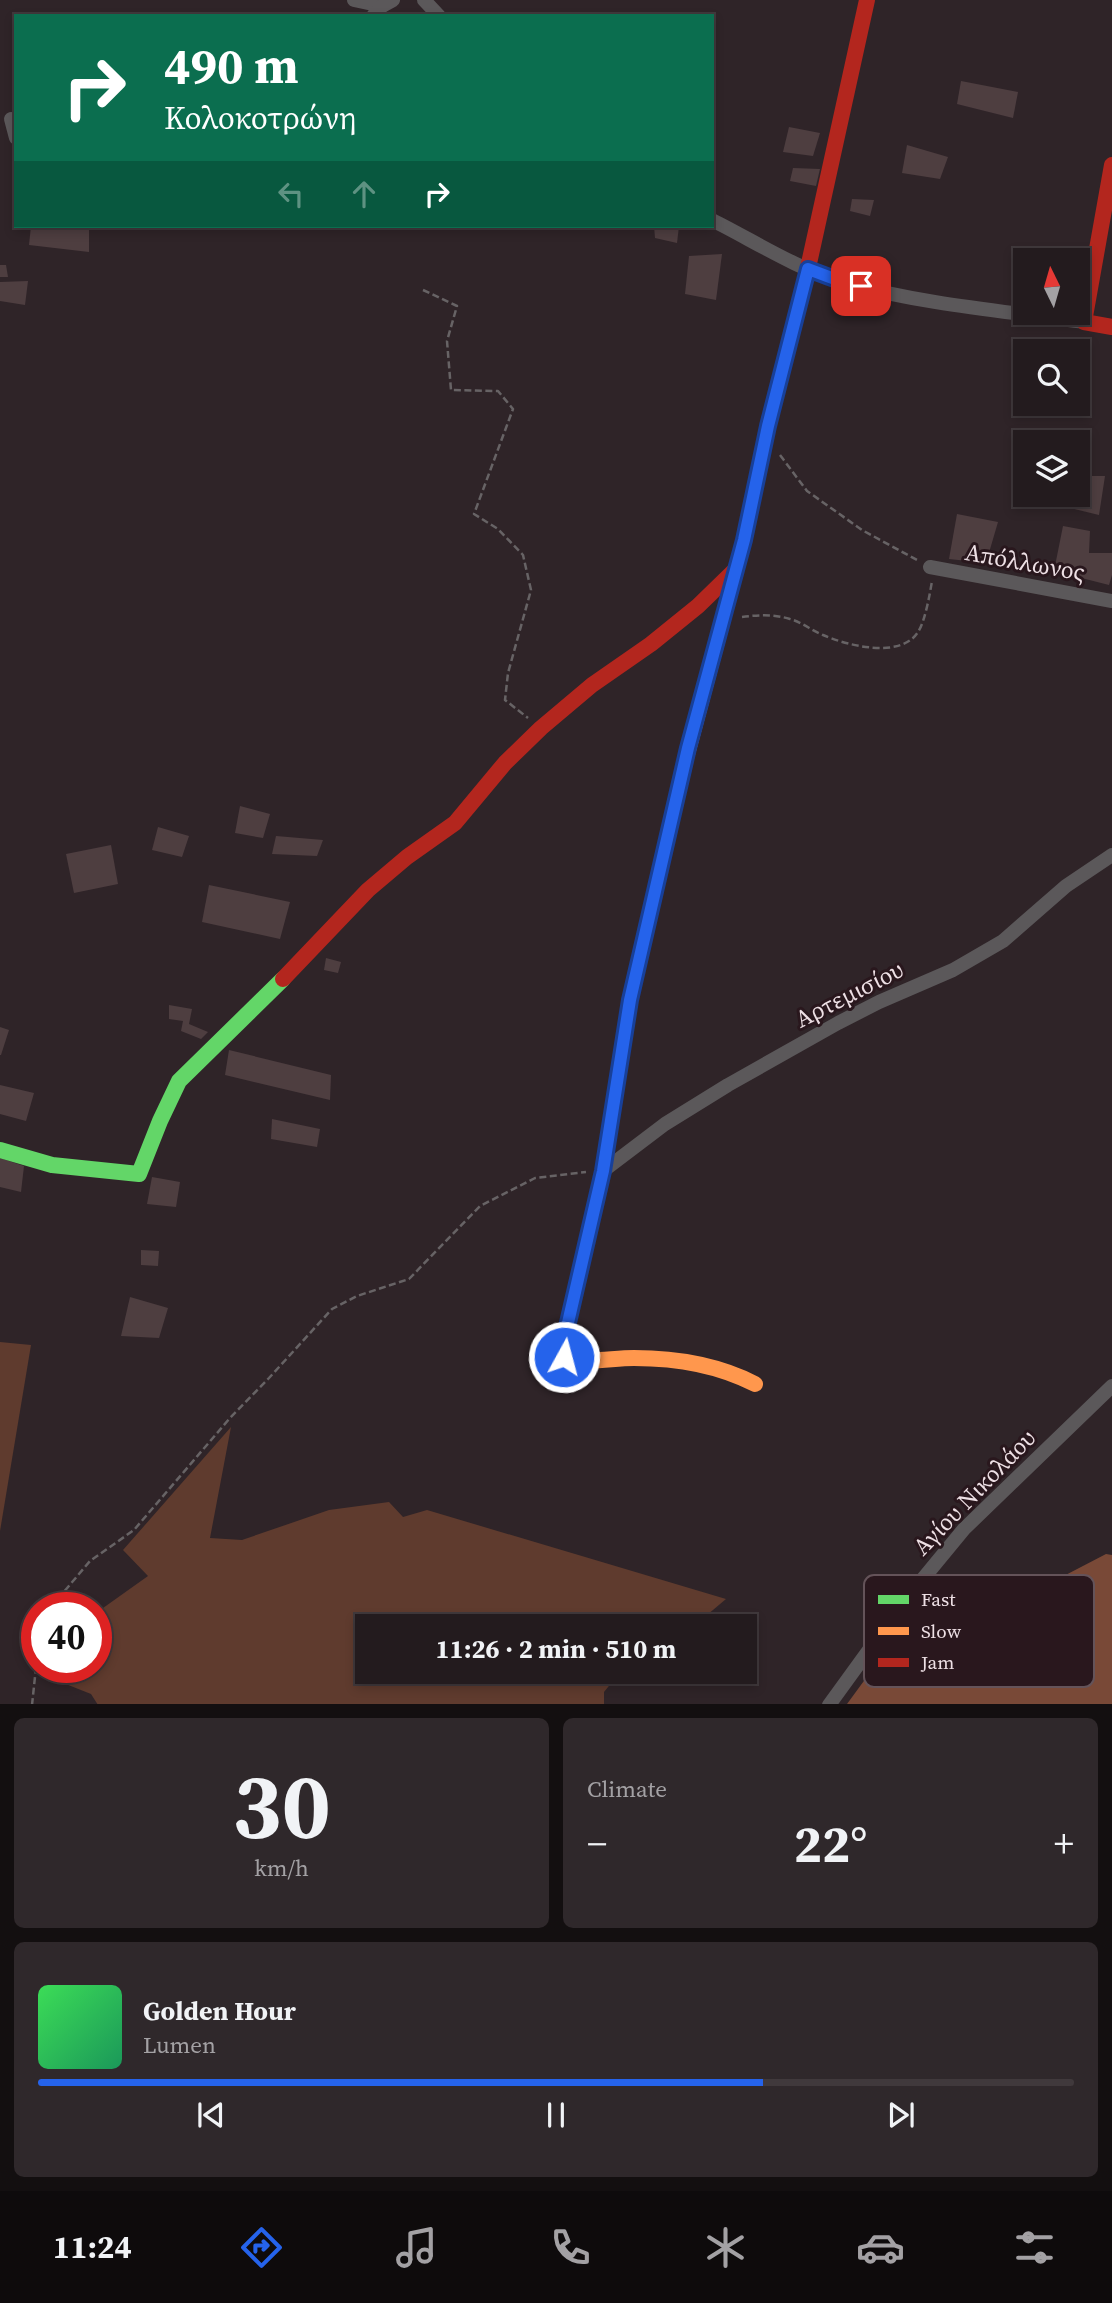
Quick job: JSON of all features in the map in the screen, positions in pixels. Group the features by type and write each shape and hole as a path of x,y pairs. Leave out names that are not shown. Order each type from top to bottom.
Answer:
{"street":[{"path":"354,0 383,7"},
{"path":"424,0 437,14"},
{"path":"755,1384 739,1374 685,1362 635,1358 576,1362 564,1357 564,1340 603,1171 630,1000 688,748 744,540 768,426 808,269 867,0"},
{"path":"1090,294 1108,211 1112,165"},
{"path":"714,220 808,269 840,281 902,296 1013,312"},
{"path":"1090,323 1112,327"},
{"name":"Απόλλωνος","path":"930,567 1112,601"},
{"path":"0,1150 52,1165 139,1174 178,1081 284,978 368,890 407,857 455,823 505,763 541,728 592,685 651,644 698,606 735,569"},
{"name":"Αρτεμισίου","path":"603,1171 665,1124 728,1085 838,1023 953,970 1003,941 1066,886 1112,855"},
{"name":"Αγίου Νικολάου","path":"926,1575 964,1529 1112,1386"},
{"name":"Αγίου Νικολάου","path":"829,1704 864,1656"}],"path":[{"path":"423,290 457,306 447,341 451,390 498,391 513,410 474,514 498,529 523,555 531,590 508,673 505,700 541,728"},
{"path":"721,621 758,615 791,619 845,643 868,648 890,648 909,643 919,631 932,582 930,567 862,530 807,491 780,455 768,426"},
{"path":"64,1592 90,1561 134,1530 230,1418 332,1309 357,1296 409,1279 480,1206 536,1178 561,1173 603,1171"},
{"path":"32,1704 34,1683"}],"shaded area":[{"path":"0,1342 31,1345 0,1531"},
{"path":"231,1427 210,1538 242,1540 329,1510 389,1502 403,1517 427,1510 726,1599 708,1614 355,1614 355,1684 610,1684 604,1692 604,1704 97,1704 91,1694 63,1683 112,1683 112,1602 148,1576 123,1550"},
{"path":"1106,1554 1112,1555 1112,1704 847,1704 864,1681 864,1687 1094,1687 1094,1575 1066,1575"}],"building":[{"path":"961,81 1018,92 1013,118 957,104"},
{"path":"789,127 820,133 813,156 783,152"},
{"path":"907,145 948,157 940,179 902,173"},
{"path":"793,168 820,169 816,186 790,181"},
{"path":"852,199 874,200 870,216 850,211"},
{"path":"31,228 89,230 89,252 29,245"},
{"path":"654,228 679,228 677,243 655,238"},
{"path":"722,254 716,300 685,294 689,256"},
{"path":"0,265 6,265 8,277 0,277"},
{"path":"28,281 25,305 0,301 0,282"},
{"path":"1090,476 1105,476 1099,515 1066,507 1090,507"},
{"path":"957,514 998,522 986,563 949,559"},
{"path":"1063,526 1090,531 1089,553 1112,553 1109,585 1054,571"},
{"path":"240,806 270,814 263,838 235,833"},
{"path":"158,827 189,836 182,857 152,850"},
{"path":"276,836 323,840 317,856 272,854"},
{"path":"111,845 118,884 74,893 66,854"},
{"path":"209,885 290,902 280,939 202,922"},
{"path":"326,958 341,962 338,973 324,970"},
{"path":"169,1005 192,1009 189,1024 208,1032 201,1039 181,1031 183,1021 169,1019"},
{"path":"0,1027 9,1030 1,1055 0,1055"},
{"path":"229,1050 331,1075 330,1100 225,1075"},
{"path":"0,1085 34,1093 26,1121 0,1114"},
{"path":"272,1119 320,1129 317,1147 271,1139"},
{"path":"0,1158 24,1166 21,1192 0,1187"},
{"path":"152,1177 180,1182 176,1207 147,1204"},
{"path":"141,1250 159,1251 158,1266 141,1265"},
{"path":"130,1297 168,1308 159,1338 121,1336"}],"traffic: fast":[{"path":"0,1150 52,1165 139,1174 179,1081 283,979"}],"traffic: slow":[{"path":"687,754 744,540 768,426 806,277"},
{"path":"589,1232 564,1340 564,1357 582,1360 634,1358 681,1361 711,1367 755,1384"}],"traffic: jam":[{"path":"806,277 867,0"},
{"path":"1112,165 1084,322 1112,327"},
{"path":"283,979 368,890 407,857 455,823 505,763 541,728 592,685 651,644 698,606 735,570"},
{"path":"589,1232 603,1171 630,1000 687,754"}],"route":[{"path":"564,1357 564,1340 603,1171 630,1000 688,748 744,540 768,426 808,269 861,286"}]}
